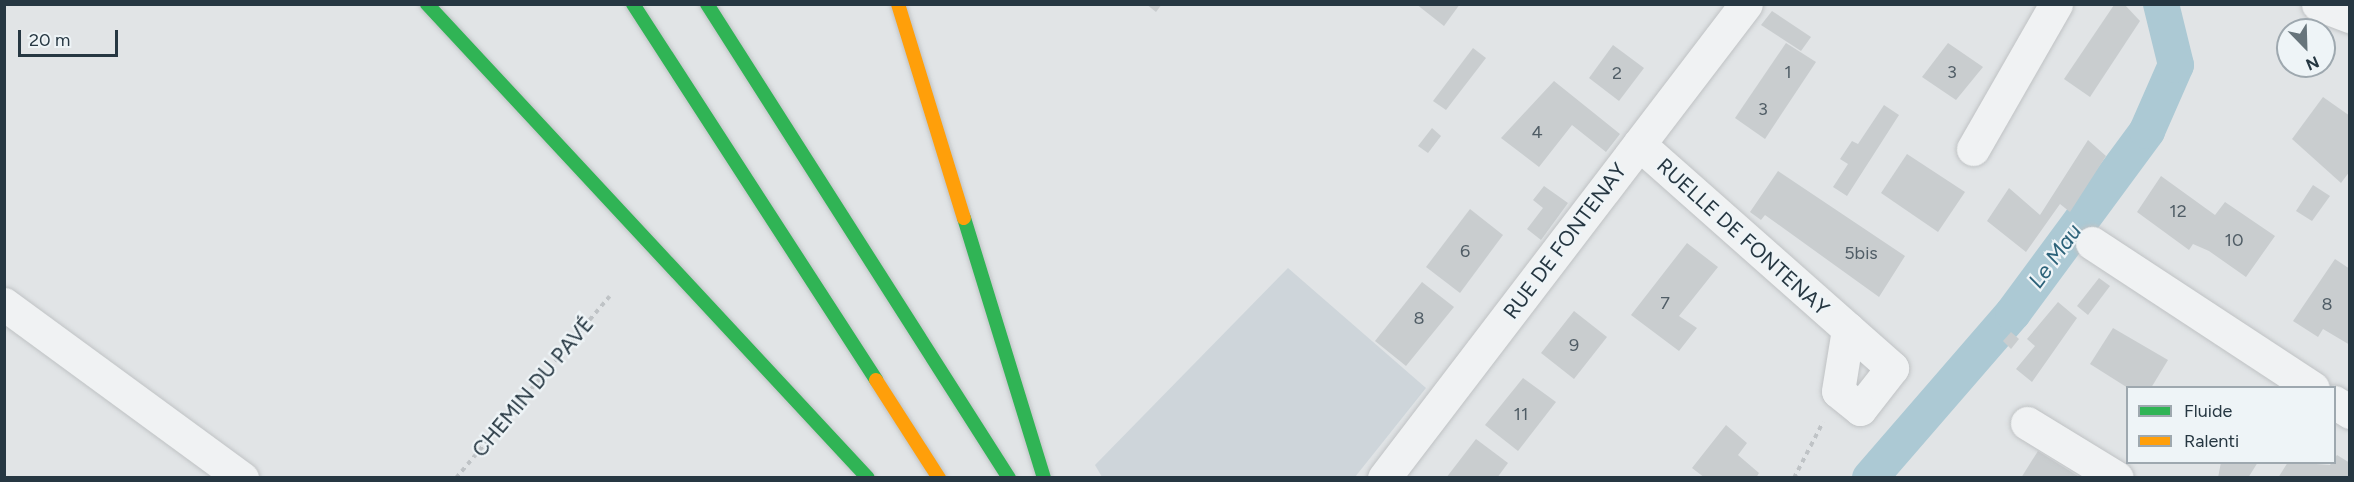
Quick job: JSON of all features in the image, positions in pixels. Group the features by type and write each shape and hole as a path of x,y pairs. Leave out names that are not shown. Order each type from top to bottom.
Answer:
{"main road":[{"path":"427,4 868,477"},
{"path":"633,4 939,477"},
{"path":"707,4 1009,477"},
{"path":"898,4 1044,477"}],"street":[{"name":"RUE DE FONTENAY","path":"1384,477 1746,4"},
{"path":"1973,149 2056,4"},
{"path":"2318,4 2349,16"},
{"name":"RUELLE DE FONTENAY","path":"1639,144 1848,329 1892,368 1860,409 1838,391 1848,329"},
{"path":"2092,243 2311,386"},
{"path":"4,304 242,477"},
{"path":"2336,403 2349,412"},
{"path":"2027,423 2117,477"}],"path":[{"name":"CHEMIN DU PAVÉ","path":"456,477 610,296"},
{"path":"1794,477 1838,391"}],"shaded area":[{"path":"1288,268 1426,388 1355,477 1102,477 1095,465"}],"building":[{"path":"1146,4 1162,4 1156,12"},
{"path":"1416,4 1460,4 1444,26"},
{"path":"2114,5 2125,5 2140,21 2090,97 2064,79"},
{"path":"1772,11 1811,37 1801,51 1761,25"},
{"path":"1786,43 1816,62 1765,139 1735,118"},
{"path":"1948,43 1983,67 1956,100 1922,77"},
{"path":"1613,45 1644,68 1619,101 1589,78"},
{"path":"1473,48 1486,58 1446,110 1433,101"},
{"path":"1554,81 1620,134 1606,152 1572,125 1539,167 1501,138"},
{"path":"2323,97 2350,116 2350,171 2341,183 2292,139"},
{"path":"1884,105 1899,115 1847,196 1833,187 1848,164 1840,159 1852,141 1858,144"},
{"path":"1432,128 1441,136 1428,153 1418,146"},
{"path":"2088,140 2106,156 2070,212 2060,204 2026,252 1987,221 2009,188 2040,215"},
{"path":"1907,154 1965,192 1938,232 1881,193"},
{"path":"1778,171 1905,256 1879,297 1765,215 1761,220 1750,212"},
{"path":"2161,176 2215,215 2225,202 2275,236 2246,277 2209,251 2193,244 2189,250 2137,212"},
{"path":"2313,185 2330,196 2312,221 2296,211"},
{"path":"1544,186 1568,203 1541,240 1527,229 1543,208 1533,200"},
{"path":"1470,209 1503,235 1460,293 1426,267"},
{"path":"1687,243 1718,267 1679,316 1697,328 1679,351 1631,315"},
{"path":"2335,259 2350,269 2350,345 2323,329 2318,337 2293,321"},
{"path":"2099,278 2110,286 2088,315 2077,306"},
{"path":"1422,282 1454,307 1406,366 1375,341"},
{"path":"2058,302 2077,318 2032,382 2016,369 2035,346 2027,339"},
{"path":"1574,311 1607,337 1574,379 1541,353"},
{"path":"2113,328 2168,360 2152,386 2126,387 2090,364"},
{"path":"2011,332 2019,339 2011,349 2003,341"},
{"path":"1523,378 1556,402 1518,451 1485,425"},
{"path":"1726,425 1747,443 1738,455 1759,473 1756,478 1705,478 1692,468"},
{"path":"1476,439 1508,463 1497,478 1446,478"},
{"path":"2038,451 2081,478 2021,478"},
{"path":"2336,456 2350,463 2350,478 2278,478 2287,464 2330,465 2336,464"},
{"path":"2221,464 2257,464 2248,478 2218,478"}],"waterway":[{"name":"Le Mau","path":"1870,478 2013,313 2147,131 2176,65 2161,4"}],"traffic: fast":[{"path":"427,4 868,478"},
{"path":"633,4 876,380"},
{"path":"707,4 1009,478"},
{"path":"964,218 1044,478"}],"traffic: slow":[{"path":"898,4 964,218"},
{"path":"876,380 939,478"}]}
